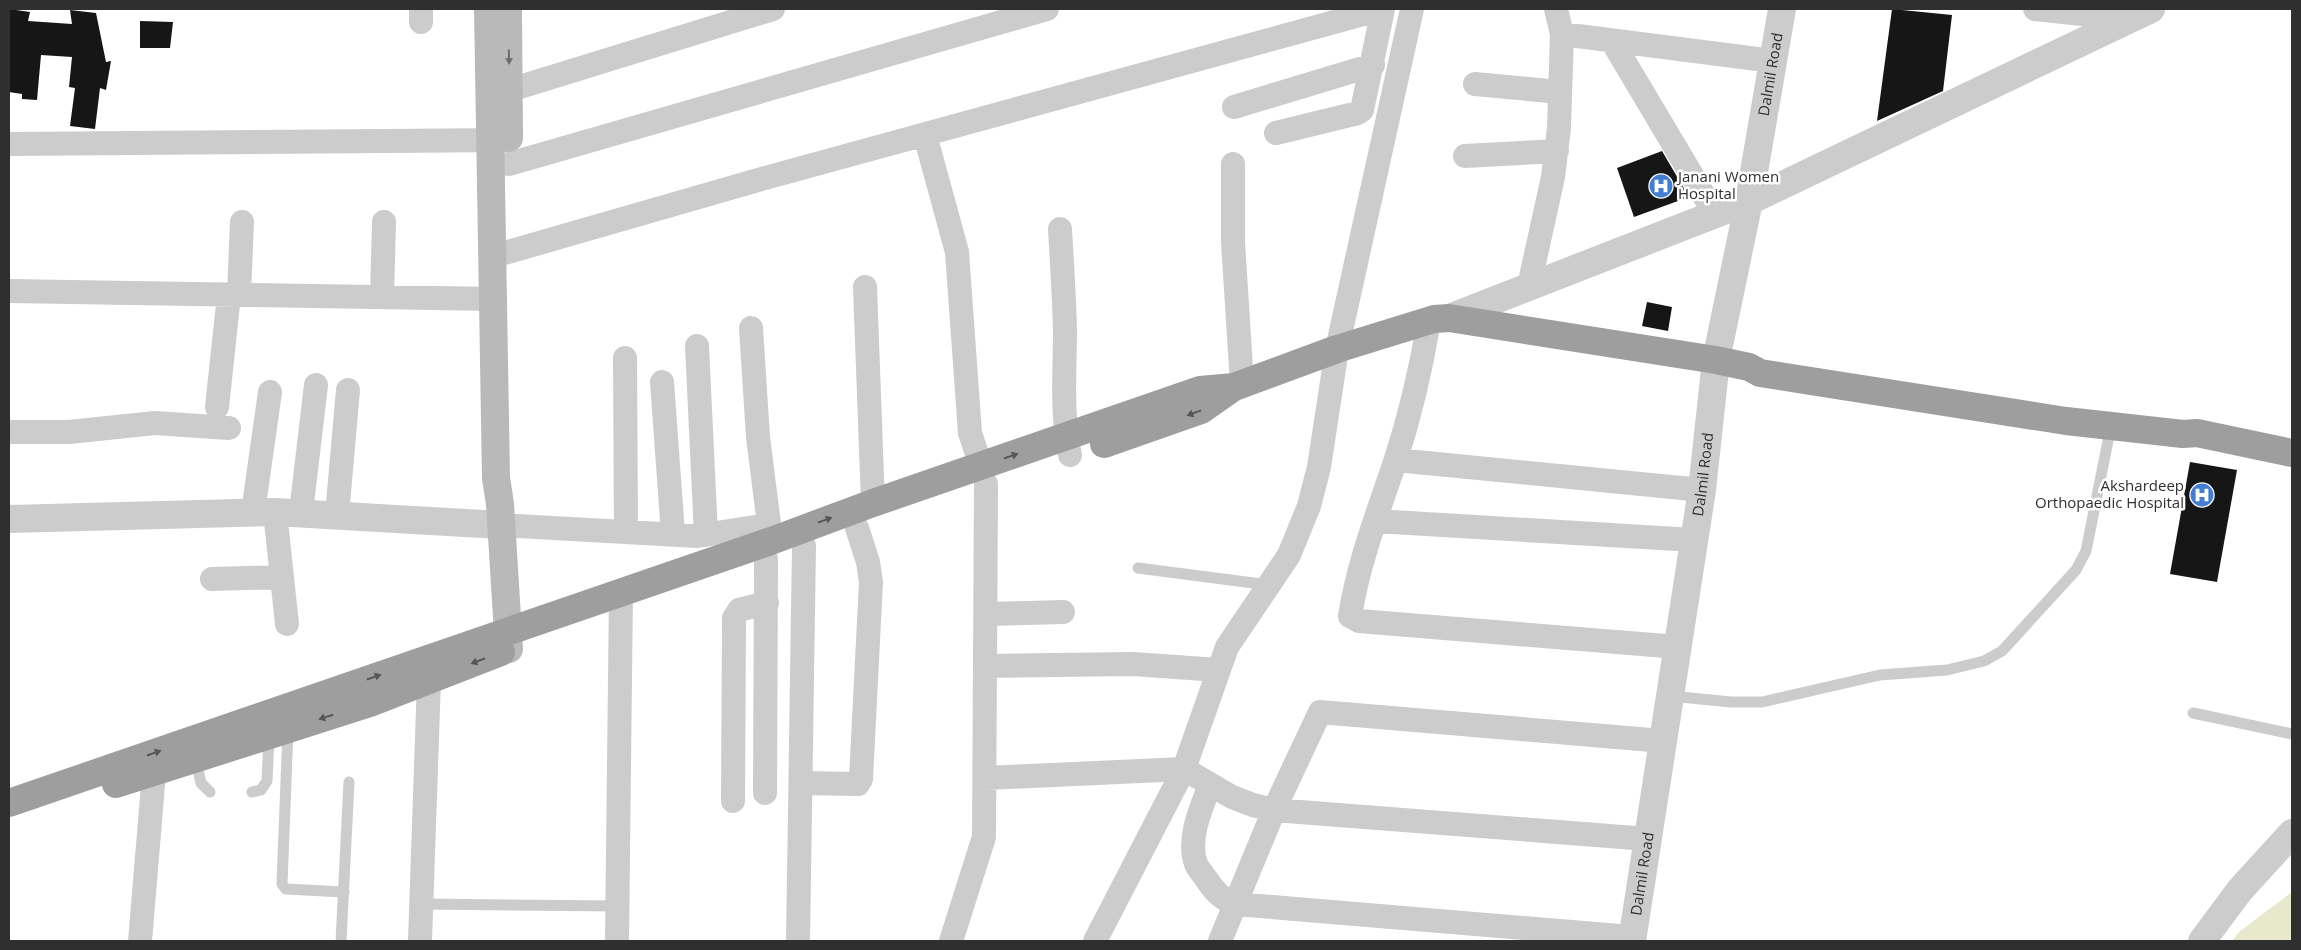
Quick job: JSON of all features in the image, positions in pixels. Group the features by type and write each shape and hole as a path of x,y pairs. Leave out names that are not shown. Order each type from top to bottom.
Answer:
{"highway":[{"path":"769,545 804,546 856,528 983,475 1068,446 1200,390 1238,385 1337,349 1439,320 1716,360 1749,367 1760,373 1838,377 2067,413 2186,425 2197,433"},
{"path":"2067,413 2111,426 2183,434 2197,433 2292,453"},
{"path":"9,803 508,640 769,545 873,503 983,475"},
{"path":"9,820 370,702 429,680 508,640"}],"main road":[{"path":"488,9 503,148"},
{"path":"500,514 508,467 501,254 503,148 510,90 508,9"},
{"path":"501,254 494,299 496,478 508,640"}],"street":[{"path":"510,90 773,9"},
{"path":"9,144 503,148 1047,9"},
{"path":"501,254 1383,9 1365,104 1358,113 1276,133"},
{"path":"1095,941 1120,898 1184,769 1227,647 1289,556 1309,506 1319,468 1337,349 1412,9"},
{"path":"1529,286 1557,150 1562,34 1556,9"},
{"name":"Dalmil Road","path":"1632,939 1702,490 1716,360 1749,201 1782,9"},
{"path":"2035,9 2140,14"},
{"path":"1678,647 1352,619 1350,616 1351,609 1375,521 1396,460 1421,371 1439,320 1749,201 2140,14"},
{"path":"1562,34 1773,61"},
{"path":"1612,41 1716,214"},
{"path":"1234,107 1373,65"},
{"path":"1475,84 1560,92"},
{"path":"925,135 957,252 970,433 983,475 986,614 984,837 951,941"},
{"path":"1465,156 1557,150"},
{"path":"1233,164 1233,242 1238,385"},
{"path":"217,407 234,295 242,222"},
{"path":"382,297 384,222"},
{"path":"1060,229 1068,446"},
{"path":"865,287 873,503"},
{"path":"9,291 494,299"},
{"path":"751,328 758,437 769,545 765,794"},
{"path":"697,346 706,535"},
{"path":"625,358 626,532"},
{"path":"662,382 673,534"},
{"path":"276,512 316,385"},
{"path":"337,515 348,390"},
{"path":"270,392 276,512 287,624"},
{"path":"9,432 69,432 155,423 229,428"},
{"path":"1396,460 1702,490"},
{"path":"9,519 276,512 337,515 500,514 626,532 706,535 769,545"},
{"path":"1375,521 1694,540"},
{"path":"801,783 858,784 861,779 871,582 868,562 856,528"},
{"path":"798,941 804,546"},
{"path":"212,578 282,577"},
{"path":"617,941 621,599"},
{"path":"733,801 734,618 739,610 767,603"},
{"path":"986,614 1063,612"},
{"path":"986,666 1133,664 1218,670"},
{"path":"420,941 429,680"},
{"path":"1220,941 1274,810 1320,712 1663,741"},
{"path":"986,778 1184,769 1210,785 1253,805 1274,810 1648,839"},
{"path":"140,941 154,773"},
{"path":"1210,785 1198,818 1194,841 1196,864 1214,891 1223,899 1235,904 1632,939"},
{"path":"2202,941 2240,890 2292,833"}],"lane":[{"path":"1670,696 1731,702 1762,702 1880,674 1947,670 1984,661 2002,651 2076,570 2086,551 2093,528 2111,426"},
{"path":"1138,568 1269,586"},
{"path":"2193,713 2292,734"},
{"path":"252,792 261,790 267,781 278,733"},
{"path":"278,733 282,884 286,890 344,892"},
{"path":"196,760 201,783 210,792"},
{"path":"341,941 349,782"},
{"path":"421,904 617,906"}],"shaded area":[{"path":"2292,892 2292,941 2232,941 2239,932"}],"building":[{"path":"9,9 30,12 28,21 72,24 70,10 96,13 106,62 111,61 106,90 100,88 95,129 70,126 75,88 69,87 72,57 41,55 37,100 22,99 22,94 9,92"},
{"path":"1892,9 1952,15 1943,91 1877,121"},
{"path":"140,21 173,22 170,48 140,48"},
{"path":"1662,151 1689,197 1634,217 1617,168"},
{"path":"1647,302 1672,307 1668,331 1642,326"},
{"path":"2190,462 2237,470 2217,582 2170,574"}],"place":[{"name":"Janani Women Hospital","path":"1661,186"},
{"name":"Akshardeep Orthopaedic Hospital","path":"2202,495"}]}
